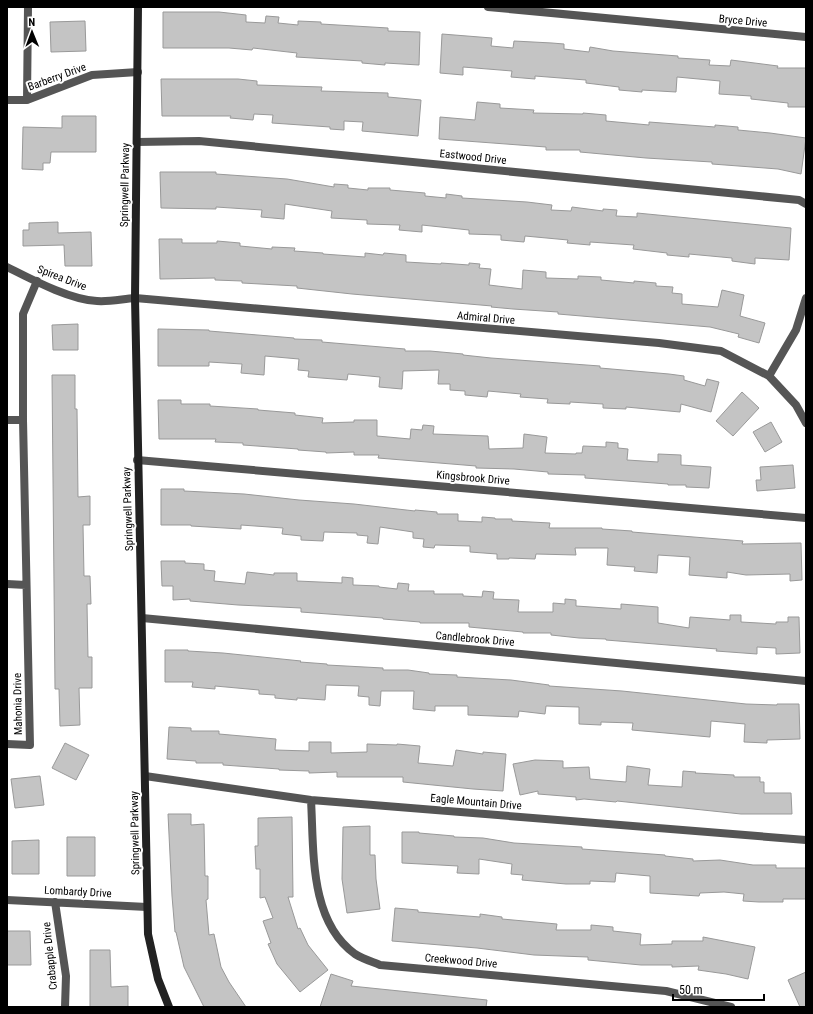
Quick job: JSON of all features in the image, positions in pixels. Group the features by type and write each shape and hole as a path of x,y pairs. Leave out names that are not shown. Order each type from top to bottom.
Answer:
{"street":[{"path":"27,100 28,7"},
{"name":"Springwell Parkway","path":"138,7 135,298 147,907 148,934 158,979 170,1007"},
{"name":"Bryce Drive","path":"488,7 806,37"},
{"name":"Barberry Drive","path":"7,100 27,100 92,75 138,72"},
{"name":"Eastwood Drive","path":"137,142 199,141 799,200 806,204"},
{"name":"Spirea Drive","path":"7,267 37,282 71,296 97,302 135,298"},
{"name":"Mahonia Drive","path":"7,744 30,745 23,420 23,314 37,282"},
{"name":"Admiral Drive","path":"135,298 659,343 721,351 769,376 796,405 806,423"},
{"path":"769,376 796,330 806,298"},
{"path":"7,420 23,420"},
{"name":"Kingsbrook Drive","path":"137,460 806,518"},
{"path":"7,584 26,585"},
{"name":"Candlebrook Drive","path":"142,618 806,681"},
{"name":"Eagle Mountain Drive","path":"145,776 311,800 806,840"},
{"name":"Creekwood Drive","path":"311,800 316,878 320,902 331,926 356,954 380,965 666,991 731,1007"},
{"name":"Lombardy Drive","path":"7,900 147,907"},
{"name":"Crabapple Drive","path":"54,902 66,976 65,1007"}],"building":[{"path":"163,12 219,12 246,15 246,22 265,23 266,16 279,17 278,23 298,25 298,21 321,22 321,24 388,28 388,31 420,32 419,65 385,63 385,65 362,63 362,61 296,57 297,53 253,48 252,50 229,48 163,48"},
{"path":"85,21 86,51 51,52 50,22"},
{"path":"442,34 492,38 491,46 513,48 514,41 552,43 564,44 564,49 589,52 590,47 613,51 710,60 709,65 730,66 731,60 778,66 777,68 806,68 806,107 788,107 788,103 751,99 751,96 719,94 720,81 677,77 676,92 642,90 642,92 619,90 619,87 586,83 586,80 535,76 535,79 511,77 512,71 463,67 463,75 440,73"},
{"path":"161,79 238,79 257,81 257,85 322,87 321,91 388,93 388,97 421,100 418,136 362,131 363,122 344,121 344,130 330,129 330,127 272,123 273,115 254,114 253,120 230,118 231,116 162,116"},
{"path":"477,102 500,104 500,108 534,110 533,113 583,113 606,115 606,121 649,125 649,122 715,127 715,125 738,127 738,130 806,138 801,174 778,169 712,164 712,162 580,152 580,150 546,150 546,147 439,139 440,117 475,120"},
{"path":"62,116 96,116 96,152 51,152 50,163 43,163 43,170 22,169 23,127 62,128"},
{"path":"160,172 216,172 216,174 287,179 334,187 334,184 348,185 348,188 368,190 368,188 390,188 390,190 425,193 425,196 446,198 446,194 462,196 462,198 527,202 552,205 551,210 571,211 572,207 603,211 603,209 617,210 616,216 637,217 637,213 791,228 789,260 755,258 755,264 732,261 732,258 689,254 689,257 667,255 667,253 633,249 634,245 590,242 590,245 567,243 568,240 525,236 524,242 501,240 501,235 469,234 469,230 422,225 422,232 399,230 400,225 367,224 367,220 331,218 332,211 285,204 284,219 261,217 262,210 216,207 216,209 161,208"},
{"path":"58,222 58,233 91,232 92,266 65,266 64,245 23,246 23,230 29,230 29,223"},
{"path":"159,239 182,239 182,243 217,243 217,241 240,243 240,246 272,249 272,247 295,248 294,251 365,257 365,253 406,255 406,262 469,265 469,263 480,264 479,268 491,269 489,285 522,289 523,270 546,272 546,278 578,279 578,276 601,277 601,280 656,283 656,286 673,287 672,293 682,294 682,304 718,307 722,290 744,295 740,316 765,323 759,343 738,337 739,334 710,327 352,294 297,288 297,286 215,280 215,278 160,279"},
{"path":"78,324 78,350 53,350 52,325"},
{"path":"158,329 209,330 294,339 322,340 322,342 405,349 405,351 430,351 491,358 600,366 600,368 684,376 684,380 705,386 707,379 719,382 711,412 681,404 680,412 626,407 626,409 603,408 603,404 570,402 570,404 547,403 548,399 520,397 521,394 488,391 487,397 465,395 465,391 450,390 450,384 438,384 439,370 403,371 402,389 379,387 380,377 348,374 347,380 308,377 309,371 298,370 299,359 265,356 264,375 241,373 242,364 209,362 209,366 158,366"},
{"path":"52,375 75,375 78,497 90,496 90,525 83,525 84,576 90,576 91,604 87,604 88,657 92,657 92,688 79,688 80,725 60,726 59,689 55,689"},
{"path":"742,392 759,408 733,436 716,421"},
{"path":"158,400 181,400 181,404 210,404 210,406 295,413 295,415 323,418 322,423 354,422 354,420 377,420 377,436 410,439 411,429 422,430 423,425 434,426 433,434 488,436 489,449 523,448 524,434 547,437 545,453 576,454 582,453 583,446 606,447 606,442 618,443 618,448 628,449 627,460 658,462 658,454 681,455 681,465 711,467 709,488 585,478 585,475 548,474 548,472 514,469 476,468 476,466 378,458 379,455 354,455 354,452 326,453 298,449 243,445 243,443 215,442 216,439 159,439"},
{"path":"771,422 782,442 765,452 753,432"},
{"path":"793,465 795,488 757,491 756,480 761,480 760,467"},
{"path":"161,489 184,489 184,491 244,494 437,512 437,514 458,514 458,521 482,522 482,517 512,519 512,521 550,523 549,528 602,528 632,532 743,541 742,544 801,543 802,580 790,581 790,574 746,575 727,572 727,578 689,575 690,557 658,555 657,573 634,571 635,567 607,565 608,548 575,548 576,555 536,554 535,559 497,559 497,554 470,552 470,546 435,545 434,548 423,547 424,539 413,538 413,532 380,527 378,544 367,543 368,536 357,535 357,533 324,532 323,541 301,540 301,536 282,534 283,528 241,525 241,529 191,525 161,525"},
{"path":"161,561 185,561 185,563 204,564 204,570 215,571 214,581 245,584 247,572 274,575 274,573 297,573 297,581 342,583 342,577 353,578 353,585 379,586 397,589 398,583 409,584 408,591 434,591 434,594 463,594 463,596 482,597 483,591 494,592 493,599 519,600 518,612 553,612 553,603 565,604 565,599 576,600 576,606 621,609 621,604 658,607 658,623 689,628 690,617 730,620 730,615 741,615 741,622 776,624 776,622 788,622 788,617 799,617 800,653 776,654 776,648 757,647 757,654 716,651 717,649 579,638 551,635 551,633 523,633 469,627 469,623 420,623 383,618 301,612 301,608 238,605 190,601 190,599 173,600 173,586 162,586"},
{"path":"165,650 223,653 327,665 383,668 383,670 408,670 429,674 457,675 457,677 511,680 549,686 622,691 746,704 799,704 800,739 767,740 767,743 744,742 745,724 711,721 710,737 632,730 633,723 601,722 601,725 579,724 579,707 546,706 545,714 519,711 518,717 468,715 468,706 435,706 435,711 413,709 414,691 381,691 380,706 369,705 369,697 358,696 359,686 326,685 325,700 275,698 275,695 259,694 259,690 215,686 215,689 192,687 193,682 165,682"},
{"path":"169,727 191,728 191,731 219,731 219,734 276,739 275,750 309,751 309,742 331,742 331,753 367,752 367,744 420,746 418,763 453,766 456,750 483,754 483,752 506,754 503,791 403,782 403,777 337,777 337,772 309,773 309,771 223,765 223,763 196,763 196,761 167,759"},
{"path":"65,743 89,755 76,780 52,768"},
{"path":"535,760 563,761 563,768 589,767 590,779 626,782 627,766 650,769 648,785 682,787 683,771 734,775 734,777 760,777 760,782 764,782 764,793 791,793 792,814 741,814 617,801 576,800 576,797 538,794 538,791 520,795 513,764"},
{"path":"40,776 44,805 15,808 11,779"},
{"path":"168,814 191,814 191,825 204,824 205,876 208,876 208,899 206,900 209,935 214,934 221,967 246,1007 204,1007 184,967 175,932"},
{"path":"292,817 293,897 288,897 298,929 300,928 308,945 328,970 300,992 277,964 268,944 271,943 263,921 273,918 265,897 260,898 260,869 256,869 255,846 258,846 258,818"},
{"path":"370,826 370,855 375,855 376,879 380,909 347,913 342,879 343,827"},
{"path":"402,832 419,832 454,837 483,838 514,843 582,847 582,849 665,855 693,859 693,861 720,860 753,865 776,865 776,868 806,868 806,899 783,899 783,902 759,902 743,901 744,894 724,892 700,893 699,896 650,893 650,876 616,873 615,882 590,881 590,884 566,884 522,880 523,875 511,874 512,864 479,859 479,874 457,873 458,866 402,863"},
{"path":"67,837 95,837 95,876 67,876"},
{"path":"39,840 39,874 12,874 12,841"},
{"path":"395,908 418,910 418,912 480,917 480,914 502,917 502,919 557,924 556,930 591,930 591,925 613,927 613,931 641,934 640,945 672,944 672,941 703,941 703,937 755,947 748,979 698,970 699,966 672,967 672,965 641,965 588,960 588,957 534,955 477,948 392,941"},
{"path":"7,931 30,931 31,965 7,965"},
{"path":"90,950 110,950 111,987 128,986 128,1007 90,1007"},
{"path":"806,972 806,1007 800,1007 788,980"},
{"path":"331,974 353,981 351,986 487,1000 486,1007 320,1007"}]}
